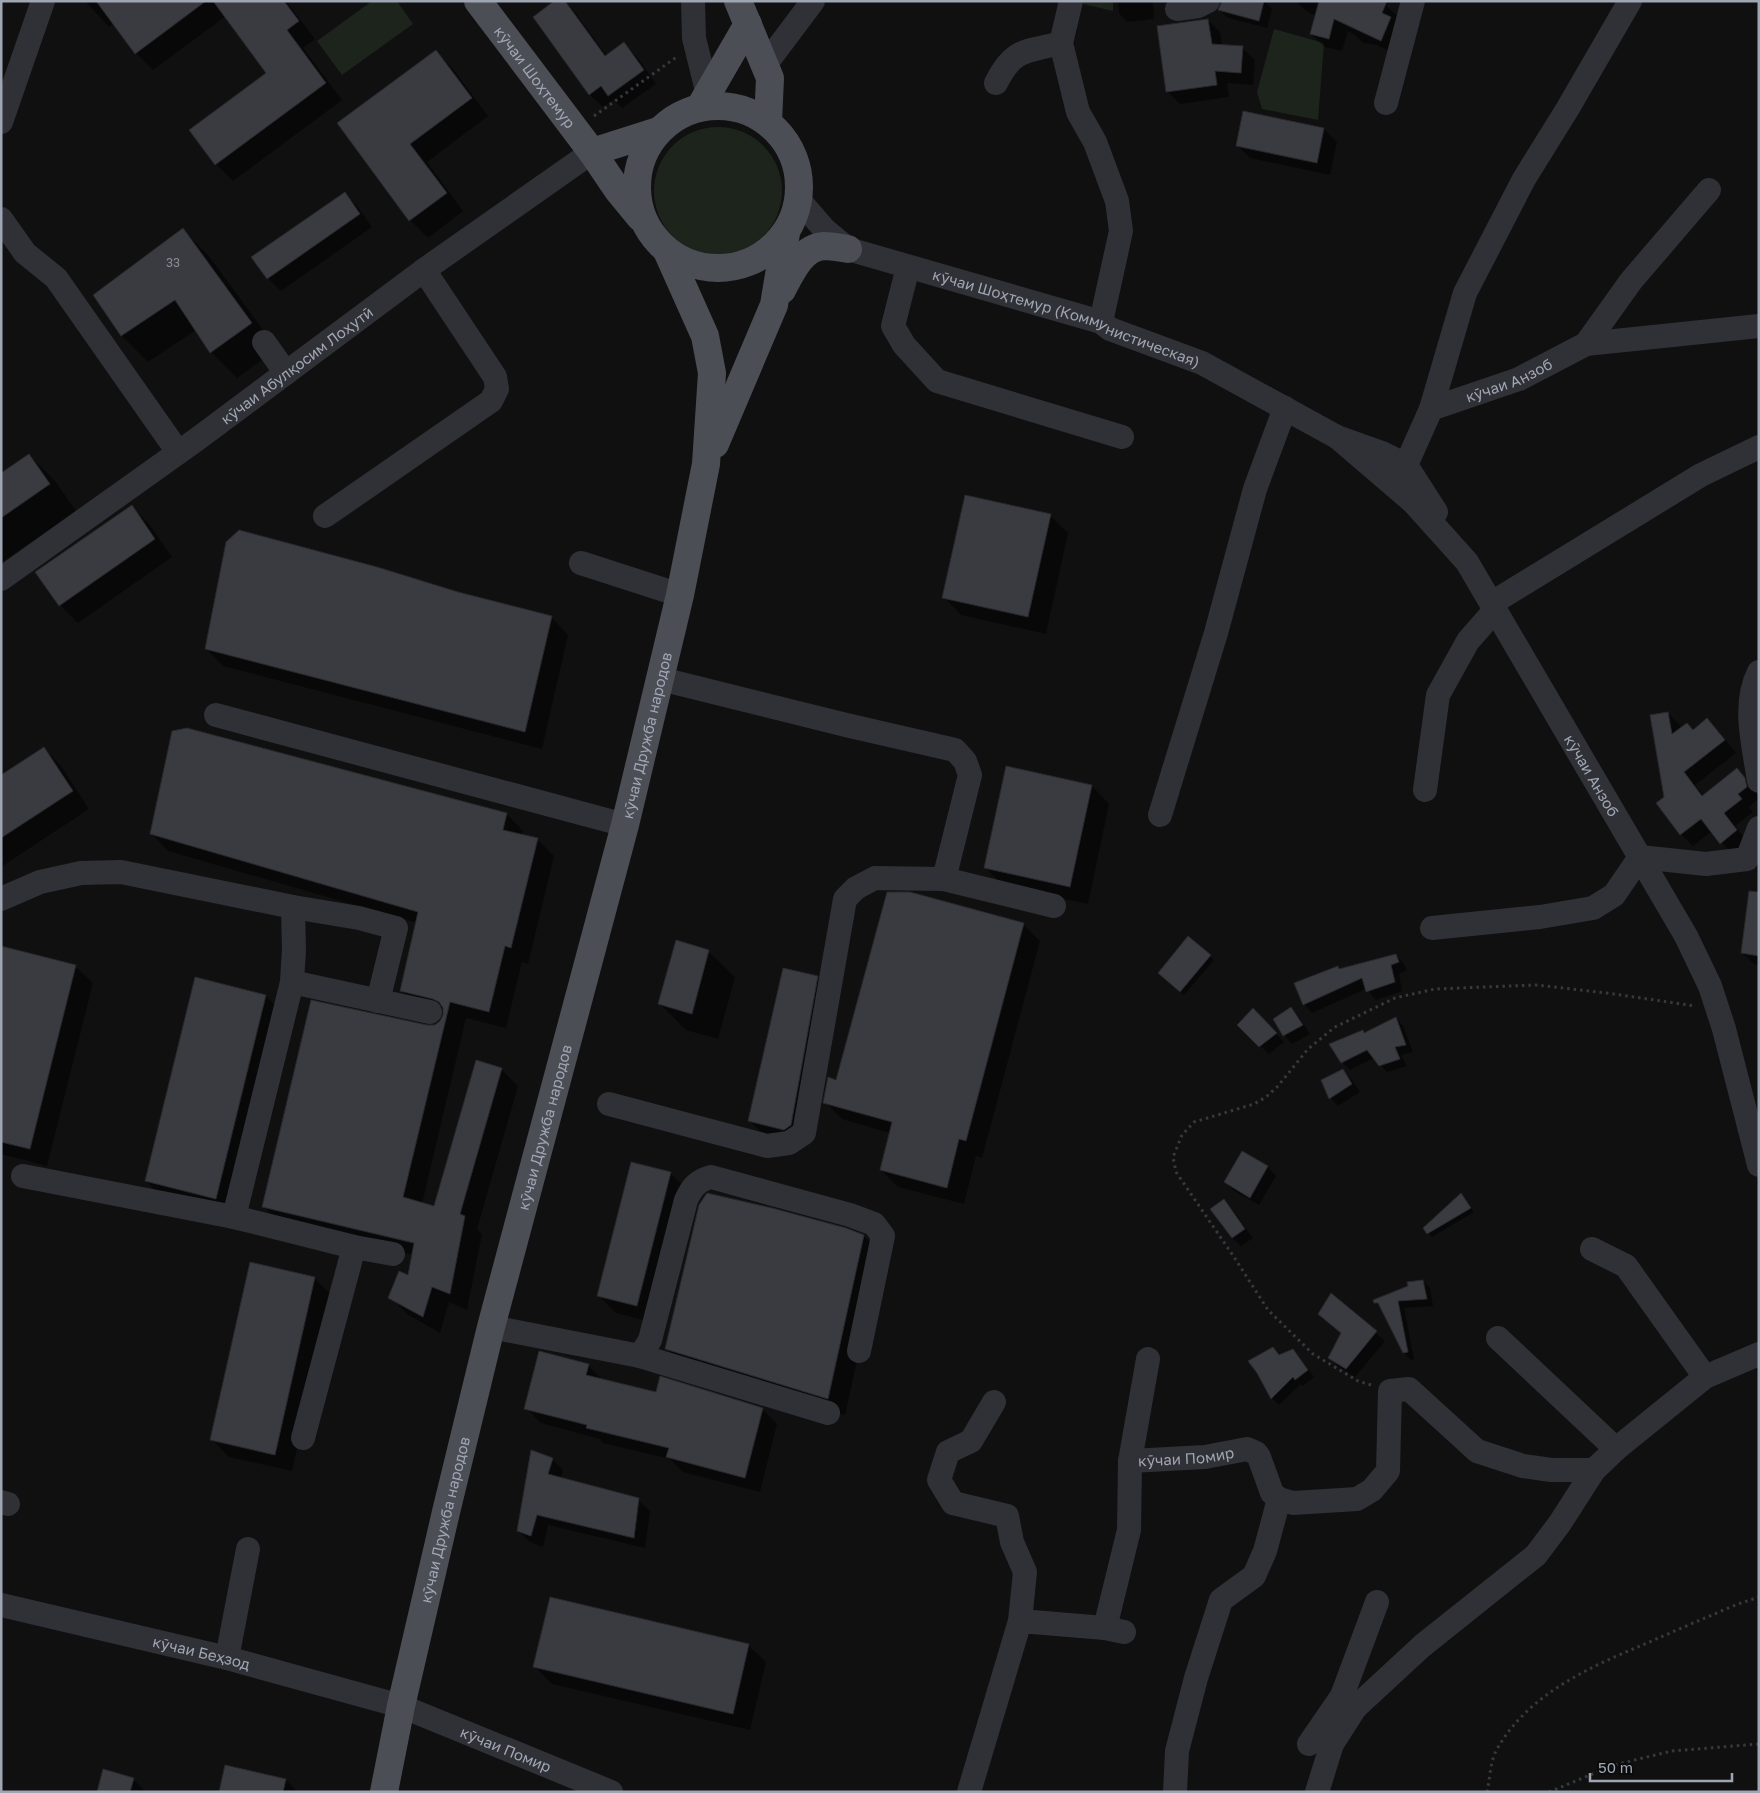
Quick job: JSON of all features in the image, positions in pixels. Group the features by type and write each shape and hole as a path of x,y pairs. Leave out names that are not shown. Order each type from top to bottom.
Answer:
{"main road":[{"name":"кӯчаи Шоҳтемур","path":"478,1 592,152 617,189 643,220"},
{"path":"741,9 770,78 768,122"},
{"path":"706,464 712,373 705,336 667,251 643,220 636,197 637,173 644,151 658,131 677,116 704,101 741,9"},
{"path":"704,101 736,107 768,122 783,138 794,157 799,178 799,200 786,234 774,305"},
{"path":"592,152 658,131"},
{"path":"667,251 697,266 730,268 762,257 786,234"},
{"path":"706,464 774,305 795,264 810,251 823,246 848,249"},
{"name":"кӯчаи Дружба народов","path":"384,1792 401,1706 491,1327 625,825 661,679 706,464"}],"street":[{"path":"1,122 43,1"},
{"path":"693,1 694,38 704,101"},
{"path":"765,65 813,1"},
{"path":"1072,1 1061,43 1078,112 1095,142 1117,201 1121,231 1101,322"},
{"path":"1177,9 1198,6 1208,1"},
{"path":"1386,103 1413,1"},
{"path":"1337,437 1382,454 1406,466 1431,409 1465,293 1524,179 1630,1"},
{"path":"996,83 1004,67 1020,54 1061,43"},
{"name":"кӯчаи Абулқосим Лоҳутӣ","path":"1,579 178,452 424,270 592,152"},
{"path":"1586,344 1632,280 1709,190"},
{"name":"кӯчаи Шоҳтемур (Коммунистическая)","path":"799,200 825,230 848,249 1101,322 1110,329 1202,363 1337,437"},
{"path":"1,218 25,253 56,278 178,452"},
{"path":"908,267 892,326 904,345 937,381 1122,437"},
{"path":"325,516 491,401 497,389 495,377 424,270"},
{"name":"кӯчаи Анзоб","path":"1431,409 1519,379 1586,344 1759,326"},
{"path":"264,342 286,373"},
{"path":"1160,815 1216,633 1255,489 1285,408"},
{"name":"кӯчаи Анзоб","path":"1337,437 1413,502 1467,562"},
{"path":"1425,790 1438,695 1468,641 1494,606 1701,475 1759,447"},
{"name":"кӯчаи Анзоб","path":"1406,466 1494,606 1686,936 1710,986 1718,1010 1759,1165"},
{"path":"582,563 680,595"},
{"path":"1759,672 1750,699 1751,722 1759,781"},
{"path":"661,679 955,750 965,761 970,775 944,879"},
{"path":"216,714 625,825"},
{"path":"1432,928 1540,917 1593,908 1614,895 1627,879 1640,857 1706,864 1753,859 1759,828"},
{"path":"1,899 40,882 81,873 122,872 293,907 359,918 396,928 378,1001"},
{"path":"609,1104 767,1146 790,1143 804,1133 845,900 856,888 875,878 944,879 1054,906"},
{"path":"234,1217 292,982 294,950 293,907"},
{"path":"292,982 430,1012"},
{"path":"23,1176 234,1217 354,1247 393,1254"},
{"path":"640,1356 650,1340 686,1200 692,1187 701,1180 711,1177 850,1215 874,1224 883,1236 859,1351"},
{"path":"303,1438 354,1247"},
{"path":"1592,1249 1626,1266 1705,1377"},
{"path":"491,1327 640,1356 828,1413"},
{"path":"1498,1338 1616,1449"},
{"path":"1309,1744 1348,1702 1536,1555 1560,1523 1594,1470 1616,1449 1705,1377 1759,1354"},
{"path":"1130,1461 1148,1359"},
{"path":"1175,1792 1178,1751 1196,1678 1221,1600 1254,1576 1264,1551 1278,1499 1292,1504 1357,1499 1372,1490 1388,1471 1390,1391 1409,1389 1477,1451 1523,1466 1551,1470 1594,1470"},
{"path":"969,1792 1020,1621 1025,1572 1012,1542 1007,1516 953,1504 939,1480 948,1452 971,1441 994,1402"},
{"name":"кӯчаи Помир","path":"1020,1621 1114,1630 1128,1530 1130,1461 1205,1457 1247,1449 1256,1453 1260,1458 1272,1493 1278,1499"},
{"path":"227,1658 248,1549"},
{"path":"1317,1792 1348,1702 1377,1602"},
{"name":"кӯчаи Беҳзод","path":"1,1605 227,1658 401,1706"},
{"name":"кӯчаи Помир","path":"401,1706 611,1792"}],"path":[{"path":"588,109 593,117 682,53 694,38"},
{"path":"1390,1391 1358,1381 1313,1354 1268,1310 1176,1172 1173,1157 1182,1135 1194,1122 1254,1104 1266,1097 1278,1086 1308,1050 1335,1027 1403,996 1435,989 1536,985 1607,993 1718,1010"},
{"path":"1487,1792 1495,1753 1508,1732 1523,1714 1541,1699 1590,1668 1738,1604 1759,1597"},
{"path":"1549,1792 1614,1765 1672,1751 1759,1744"}],"shaded area":[{"path":"372,1 397,1 413,24 342,75 317,41"},
{"path":"1084,1 1113,1 1113,11 1083,4"},
{"path":"1274,29 1324,43 1318,120 1262,109 1257,92"},
{"path":"718,127 742,132 763,146 777,167 782,191 777,215 763,236 742,250 718,255 694,250 673,236 659,215 654,191 659,167 673,146 694,132"}],"building":[{"path":"96,1 206,1 135,54"},
{"path":"213,1 284,1 299,21 287,30 326,83 215,165 189,130 266,73"},
{"path":"554,1 565,1 605,56 624,42 644,70 608,96 601,86 589,95 533,17"},
{"path":"1222,1 1264,1 1259,21 1218,10"},
{"path":"1319,1 1387,1 1382,13 1391,17 1381,41 1334,19 1329,39 1310,34"},
{"path":"1208,19 1212,44 1243,46 1241,73 1215,71 1217,85 1166,92 1157,26"},
{"path":"436,50 472,98 410,144 447,193 409,221 337,123"},
{"path":"1243,111 1324,128 1317,163 1236,146"},
{"path":"345,192 360,214 267,279 251,257"},
{"path":"183,228 252,323 210,353 175,300 121,336 93,295"},
{"path":"29,454 50,484 1,518 1,473"},
{"path":"965,495 1051,514 1028,617 942,598"},
{"path":"132,505 155,539 59,606 35,572"},
{"path":"239,530 377,567 458,592 552,616 525,732 205,649 226,542"},
{"path":"1668,712 1672,734 1687,723 1693,730 1707,718 1725,740 1684,772 1702,796 1737,768 1745,778 1747,787 1738,794 1742,799 1724,813 1737,830 1720,844 1701,819 1680,835 1656,803 1664,797 1650,715"},
{"path":"187,728 507,813 503,830 538,838 511,948 505,946 489,1012 450,1002 403,1197 434,1206 476,1060 502,1068 460,1214 465,1216 450,1294 432,1287 423,1317 388,1298 399,1271 408,1275 414,1243 262,1207 311,1000 427,1025 435,1025 440,1021 443,1015 443,1008 439,1002 400,991 418,912 150,834 172,731"},
{"path":"44,747 73,791 1,838 1,775"},
{"path":"1006,766 1092,785 1070,887 984,868"},
{"path":"1749,891 1759,892 1759,956 1741,953"},
{"path":"887,892 910,892 1024,923 966,1141 959,1139 947,1188 880,1170 892,1122 823,1103 828,1077 836,1080"},
{"path":"1188,936 1211,955 1180,992 1158,973"},
{"path":"676,940 709,950 692,1014 658,1004"},
{"path":"1,946 76,965 30,1149 1,1142"},
{"path":"1396,954 1399,962 1391,965 1395,982 1366,992 1362,978 1303,1005 1294,983 1338,966 1339,969"},
{"path":"783,968 818,976 791,1125 784,1130 748,1121"},
{"path":"195,977 266,995 216,1199 145,1181"},
{"path":"1291,1007 1303,1025 1283,1036 1273,1019"},
{"path":"1253,1008 1277,1033 1259,1047 1237,1025"},
{"path":"1396,1017 1406,1045 1395,1047 1400,1059 1379,1066 1367,1050 1341,1063 1329,1044 1363,1030 1364,1033"},
{"path":"1343,1069 1352,1084 1329,1099 1321,1080"},
{"path":"1242,1151 1268,1166 1250,1198 1224,1182"},
{"path":"631,1162 671,1172 637,1306 597,1296"},
{"path":"707,1193 772,1208 846,1228 864,1235 828,1399 665,1349 699,1205"},
{"path":"1461,1193 1471,1208 1427,1234 1423,1228"},
{"path":"1224,1199 1245,1229 1232,1238 1210,1209"},
{"path":"250,1262 315,1277 275,1455 210,1440"},
{"path":"1423,1280 1427,1299 1398,1301 1408,1352 1403,1353 1378,1303 1374,1303 1373,1300 1408,1286 1407,1282"},
{"path":"1331,1293 1377,1331 1346,1369 1328,1358 1341,1333 1318,1314"},
{"path":"1273,1347 1279,1355 1293,1349 1308,1370 1295,1380 1293,1377 1271,1399 1248,1361"},
{"path":"539,1351 589,1364 586,1375 656,1392 660,1376 763,1408 745,1478 666,1457 669,1448 586,1428 587,1425 524,1409"},
{"path":"531,1450 553,1458 548,1474 639,1498 634,1538 537,1515 531,1536 517,1531"},
{"path":"550,1597 749,1644 733,1714 533,1667"},
{"path":"225,1765 286,1779 283,1792 219,1792"},
{"path":"103,1769 134,1778 130,1792 97,1792"}]}
